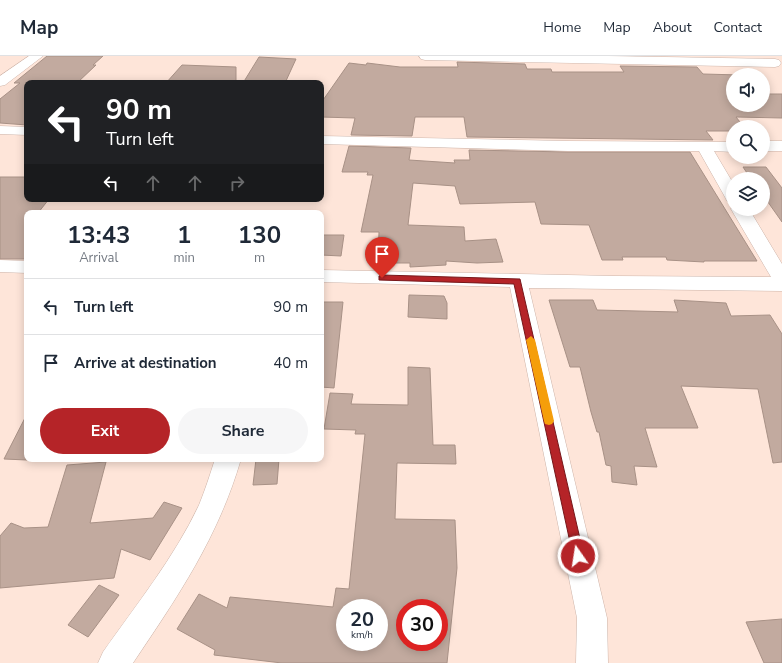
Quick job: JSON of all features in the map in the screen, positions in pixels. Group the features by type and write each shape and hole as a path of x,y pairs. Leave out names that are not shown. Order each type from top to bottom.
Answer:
{"street":[{"path":"0,82 37,56"},
{"path":"425,56 776,63"},
{"path":"0,130 24,131"},
{"path":"324,140 726,147"},
{"path":"770,146 782,146"},
{"path":"704,147 726,185"},
{"path":"744,216 782,280"},
{"path":"0,266 24,267"},
{"path":"324,276 518,281 782,284"},
{"path":"518,281 592,618 592,663"},
{"path":"114,663 162,593 200,532 217,497 227,462"}],"building":[{"path":"47,56 103,56 80,80 24,80 24,125 0,123 0,99 20,83 14,83"},
{"path":"259,57 296,59 286,80 245,80"},
{"path":"457,62 525,64 527,69 551,69 552,72 624,72 620,66 697,67 703,74 726,75 726,112 770,112 770,94 782,94 782,118 736,117 738,120 726,120 726,131 706,131 713,140 467,137 464,117 415,117 412,136 351,135 355,118 324,117 324,99 349,63 366,65 367,63 400,67 458,67"},
{"path":"182,65 236,67 236,80 169,80"},
{"path":"349,146 411,148 409,160 455,163 454,160 470,160 469,150 690,152 726,211 726,216 729,216 757,261 704,262 667,260 666,257 622,257 623,260 602,260 589,225 541,224 535,202 460,204 455,186 413,183 408,225 464,227 465,241 496,239 503,262 477,263 446,261 446,265 410,267 410,263 378,263 379,232 361,232 373,175 367,175 368,172 342,172"},
{"path":"743,167 766,167 770,172 746,172"},
{"path":"770,172 782,188 782,222 770,205"},
{"path":"0,177 24,177 24,202 47,202 40,210 24,210 24,259 0,259"},
{"path":"324,235 344,235 341,256 324,255"},
{"path":"409,295 444,296 447,303 447,319 408,317"},
{"path":"549,300 593,300 597,310 678,312 674,300 726,303 731,316 770,315 782,334 782,462 773,463 758,389 681,386 698,428 645,428 657,467 634,466 637,485 612,482 611,466 606,465 599,432 597,432 591,412 580,367 570,367"},
{"path":"324,302 343,302 334,388 324,387"},
{"path":"408,367 430,368 433,445 455,445 456,464 397,463 395,519 455,520 457,568 447,663 282,663 214,655 215,650 177,629 199,594 227,608 230,597 333,607 336,588 349,589 365,434 355,434 356,430 324,429 330,393 353,394 351,404 408,405"},
{"path":"24,420 24,460 4,459"},
{"path":"106,462 90,523 153,518 164,502 182,508 150,560 121,549 114,578 0,588 0,536 11,523 24,528 48,527 67,465"},
{"path":"256,462 279,462 277,484 253,485"},
{"path":"99,585 119,595 88,637 68,625"},
{"path":"782,619 782,663 764,663 746,622"}],"slow traffic":[{"path":"531,340 549,421"}],"route":[{"path":"382,278 518,281 578,556"}]}
